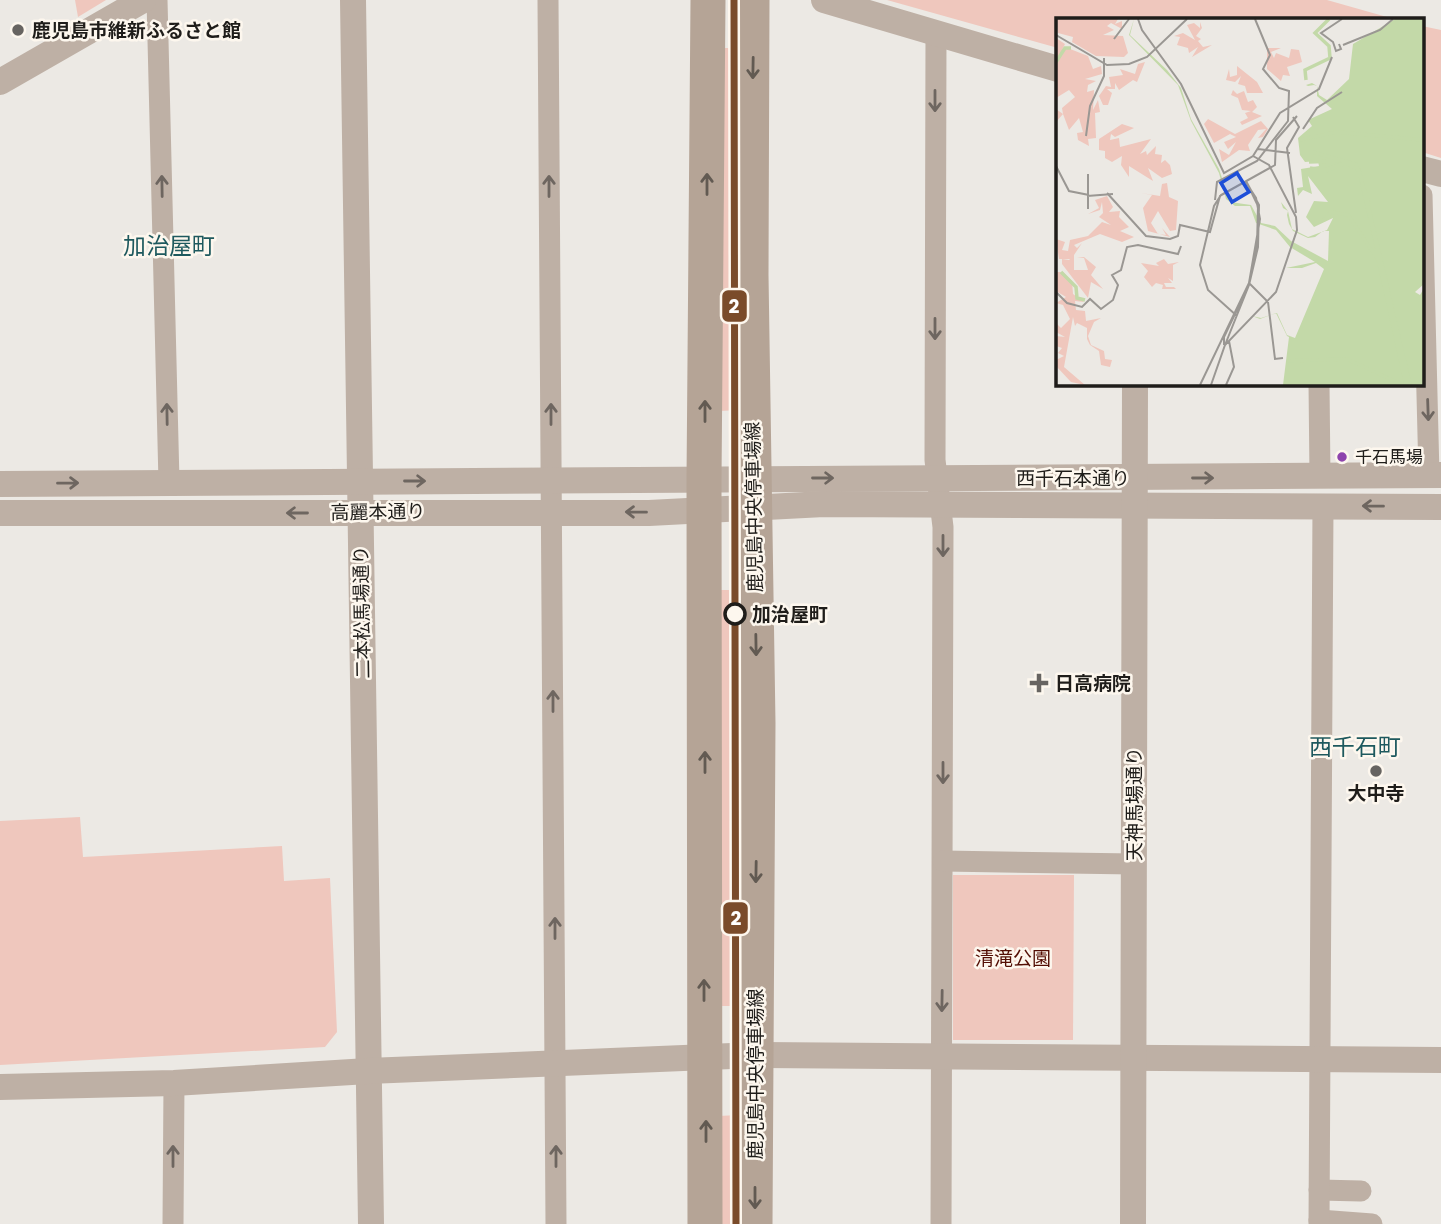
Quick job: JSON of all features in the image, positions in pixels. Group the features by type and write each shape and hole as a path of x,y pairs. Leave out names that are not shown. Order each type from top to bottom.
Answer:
{"main road":[{"path":"705,1224 704,495 708,0"},
{"name":"鹿児島中央停車場線","path":"752,0 755,1224"}],"street":[{"path":"0,82 143,0"},
{"path":"158,0 169,482"},
{"name":"二本松馬場通り","path":"353,0 371,1224"},
{"path":"548,0 556,1224"},
{"path":"824,0 1056,68"},
{"path":"936,33 938,478 943,527 941,1224"},
{"path":"1426,178 1435,475"},
{"name":"天神馬場通り","path":"1133,1224 1135,385"},
{"path":"1319,385 1320,477"},
{"name":"西千石本通り","path":"704,495 938,478 1435,475"},
{"name":"高麗本通り","path":"0,484 552,482 704,495"},
{"name":"西千石本通り","path":"755,493 941,505 1441,507"},
{"name":"高麗本通り","path":"0,513 552,512 704,495"},
{"path":"1323,505 1319,1222 1372,1224"},
{"path":"943,861 1134,864"},
{"path":"0,1087 174,1083 368,1071 756,1055 1441,1060"},
{"path":"173,1224 174,1083"},
{"path":"1319,1189 1361,1191"}],"green space":[{"path":"75,0 106,0 78,17"},
{"path":"887,0 1327,0 1390,18 1056,18 1056,47"},
{"path":"1424,26 1441,30 1441,158 1424,153"},
{"path":"719,48 740,48 740,410 719,411"},
{"path":"719,590 740,590 740,1006 719,1006"},
{"path":"80,817 83,857 282,846 284,881 330,878 337,1032 325,1047 0,1065 0,821"},
{"name":"清滝公園","path":"953,875 1074,875 1073,1040 953,1040"},
{"path":"739,1115 740,1224 719,1224 718,1116"}],"transit line":[{"name":"2","path":"734,0 736,1224"}],"place":[{"name":"鹿児島市維新ふるさと館","path":"18,30"},
{"name":"千石馬場","path":"1342,457"},
{"name":"加治屋町","path":"735,614"},
{"name":"日高病院","path":"1039,683"},
{"name":"大中寺","path":"1376,771"}],"district":[{"name":"加治屋町","path":"169,246"},
{"name":"西千石町","path":"1355,747"}]}
